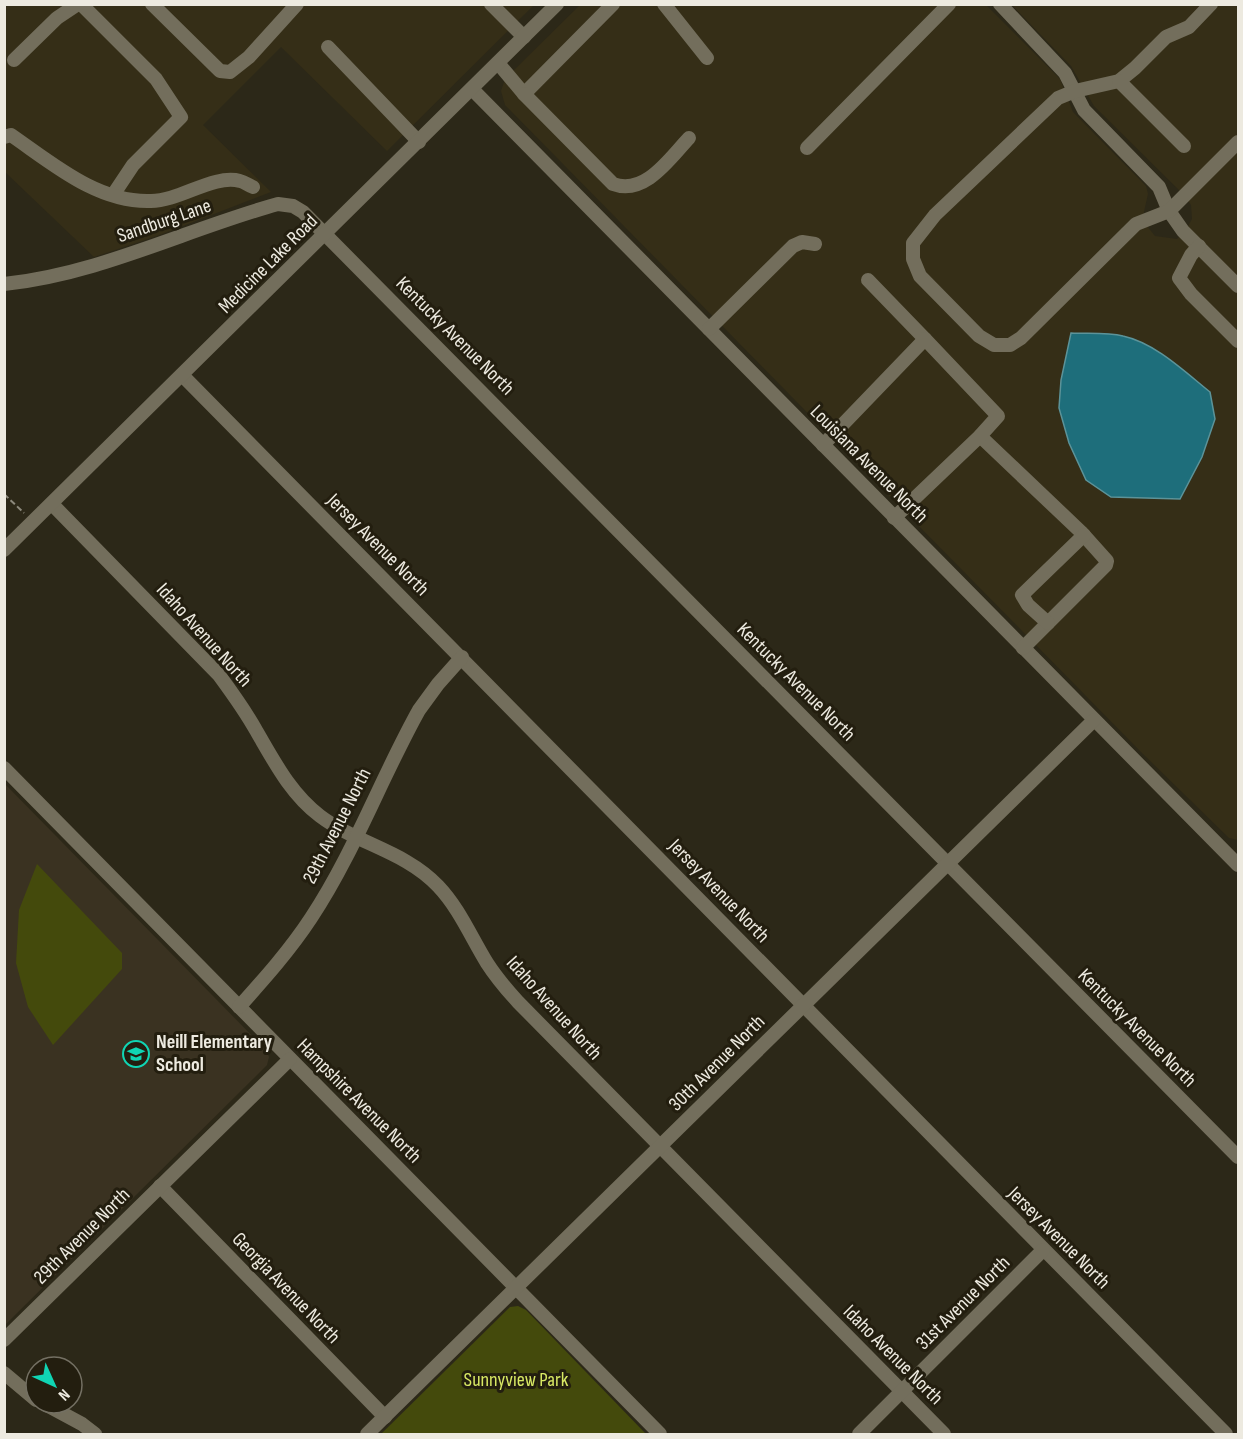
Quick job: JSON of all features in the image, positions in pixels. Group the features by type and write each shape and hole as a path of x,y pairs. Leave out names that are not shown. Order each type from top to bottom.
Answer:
{"street":[{"path":"14,60 57,18 80,4 156,79 181,117 133,165 113,195"},
{"path":"152,4 220,71 230,72 249,57 297,4"},
{"path":"491,4 525,37"},
{"name":"Medicine Lake Road","path":"4,550 183,376 557,4"},
{"path":"524,94 613,4"},
{"path":"664,4 707,58"},
{"path":"807,148 949,4"},
{"path":"1211,4 1189,27 1166,37 1119,81 1075,91 1058,98 935,215 913,243 913,259 920,276 978,336 994,345 1010,345 1021,338 1136,224 1169,211 1239,142"},
{"path":"1004,6 1065,73 1084,110 1159,186 1169,211 1183,231 1239,286"},
{"path":"328,47 419,142"},
{"path":"498,63 524,94 613,184 621,187 636,186 649,179 689,138"},
{"path":"1119,81 1184,146"},
{"name":"Louisiana Avenue North","path":"472,89 1094,720 1237,860"},
{"path":"4,137 11,135 79,182 113,195 141,201 163,201 223,181 240,181 253,187"},
{"name":"Sandburg Lane","path":"4,284 34,281 77,272 278,204 293,206 303,212 326,234"},
{"name":"Kentucky Avenue North","path":"326,234 1239,1158"},
{"path":"708,329 793,246 802,242 815,244"},
{"path":"1199,246 1191,255 1179,278 1191,294 1239,341"},
{"path":"868,280 998,416 894,518"},
{"path":"823,445 925,339"},
{"name":"Jersey Avenue North","path":"183,376 1226,1434"},
{"path":"980,436 1084,535 1107,561 1106,565 1023,648"},
{"name":"Idaho Avenue North","path":"52,504 219,675 239,702 288,784 303,801 320,816 407,862 436,883 448,897 501,983 944,1434"},
{"path":"1048,623 1022,595 1084,535"},
{"name":"29th Avenue North","path":"239,1007 290,950 317,908 419,710 462,657"},
{"name":"30th Avenue North","path":"367,1434 1094,720"},
{"name":"Hampshire Avenue North","path":"4,768 660,1434"},
{"name":"29th Avenue North","path":"4,1340 290,1059"},
{"name":"Georgia Avenue North","path":"160,1186 385,1417"},
{"name":"31st Avenue North","path":"859,1434 1043,1250"},
{"path":"4,1373 24,1390"},
{"path":"65,1415 95,1434"}],"path":[{"path":"4,494 33,522"}],"shaded area":[{"path":"4,5 534,5 387,151 281,47 203,125 271,192 157,236 94,257 5,172"},
{"path":"580,5 986,5 1060,79 1073,112 1146,186 1148,194 1143,216 1155,236 1177,239 1192,219 1191,205 1184,195 1094,106 1071,66 1012,5 1238,5 1238,840 1229,838 1141,752 505,105 501,91 505,79"},
{"name":"Neill Elementary School","path":"5,784 266,1050 269,1057 267,1065 5,1325"}],"green space":[{"path":"37,864 122,953 122,969 53,1045 28,1007 16,963 19,910"},
{"name":"Sunnyview Park","path":"518,1306 526,1310 646,1434 381,1434 510,1307"}],"water":[{"path":"1071,333 1110,334 1135,340 1158,351 1210,392 1215,419 1202,457 1180,499 1111,497 1086,480 1069,443 1059,408 1061,380"}],"place":[{"name":"Neill Elementary School","path":"136,1054"}]}
